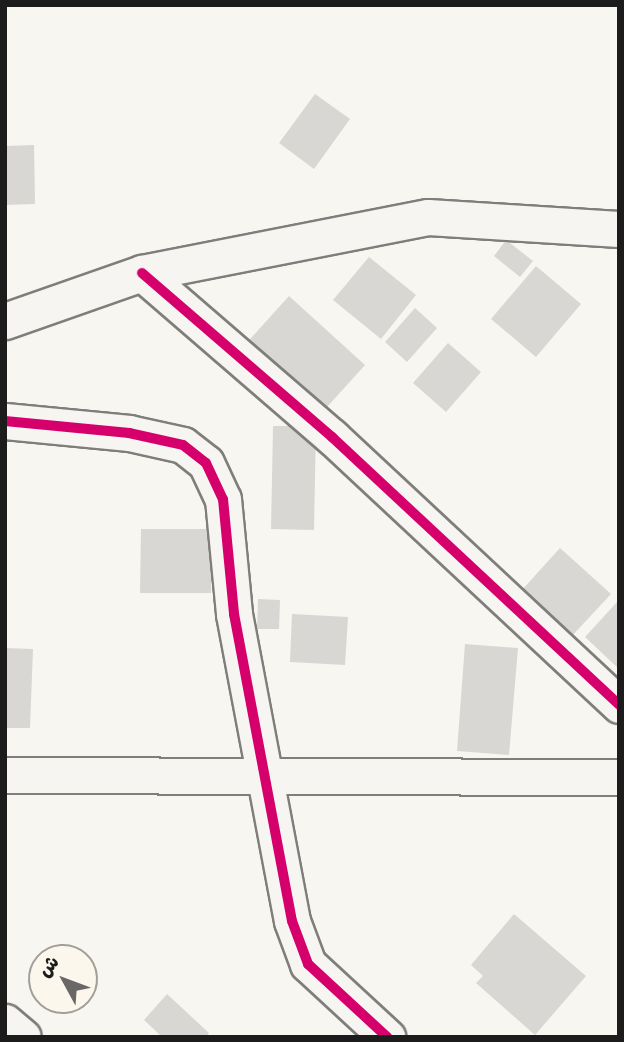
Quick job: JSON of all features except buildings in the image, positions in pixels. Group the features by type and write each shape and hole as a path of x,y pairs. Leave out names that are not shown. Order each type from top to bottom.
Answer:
{"street":[{"path":"5,321 142,273 428,217 619,229"},
{"path":"142,273 332,437 619,705"},
{"path":"5,421 129,433 183,445 206,463 223,499 234,614 265,777 276,859 308,964 387,1037"},
{"path":"5,775 619,777"},
{"path":"5,1022 23,1037"}],"cycle path":[{"path":"142,273 332,437 619,705"},
{"path":"5,421 129,433 183,445 206,463 223,499 234,614 292,921 308,964 387,1037"}]}
